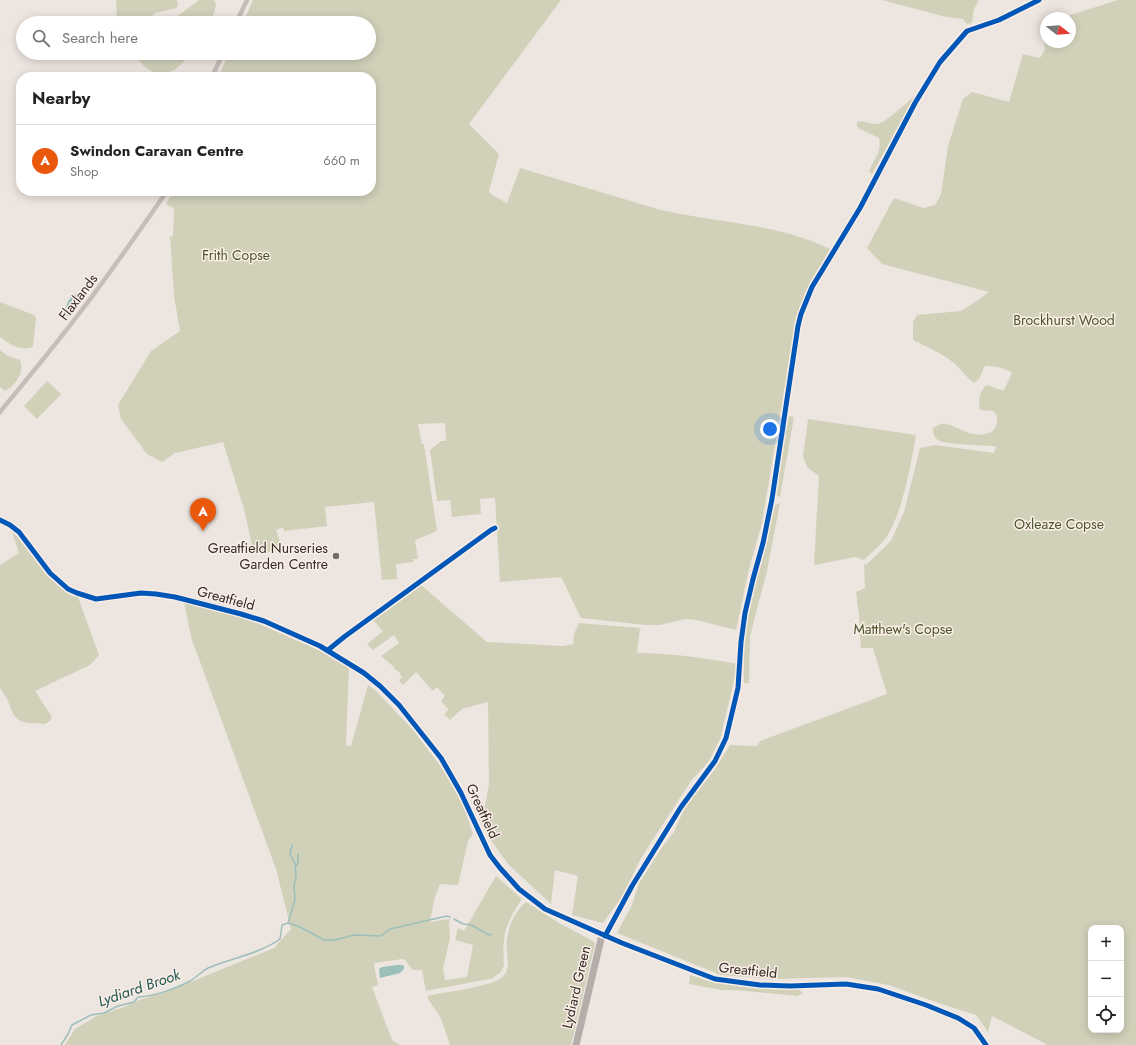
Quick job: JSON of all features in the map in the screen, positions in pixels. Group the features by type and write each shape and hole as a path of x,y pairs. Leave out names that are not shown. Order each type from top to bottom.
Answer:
{"street":[{"path":"239,16 247,0"},
{"path":"604,935 681,807 715,761 726,738 738,688 741,642 745,613 763,543 772,499 798,326 809,294 860,208 924,87 948,52 967,31 999,20 1039,0"},
{"path":"214,72 220,60"},
{"name":"Flaxlands","path":"0,412 78,315 163,196"},
{"name":"Greatfield","path":"0,520 19,532 50,573 68,589 77,593 96,599 141,593 162,594 241,614 264,621 320,646 364,673 399,705 441,758 461,793 490,855 523,892 545,909 702,975 723,981 772,986 846,984 878,989 926,1004 963,1020 977,1031 986,1045"},
{"name":"Lydiard Green","path":"576,1045 604,935"}],"green space":[{"path":"116,0 176,0 178,3 177,8 155,13 152,16 117,16"},
{"path":"199,0 214,0 216,5 213,16 178,16"},
{"name":"Frith Copse","path":"253,0 561,0 469,124 499,154 489,191 492,195 507,203 520,168 661,210 768,229 810,240 830,249 809,285 796,319 762,523 749,569 736,630 696,620 685,619 660,625 646,625 581,618 561,577 500,582 495,498 480,499 481,514 452,517 450,500 437,501 430,450 441,441 446,441 445,423 418,424 422,444 424,444 437,531 415,540 418,559 413,559 413,562 396,564 397,579 382,580 374,502 325,507 327,526 284,531 283,527 276,530 283,550 254,554 244,509 223,442 175,453 162,462 147,454 121,419 118,405 151,351 180,331 174,296 170,236 173,237 174,208 166,204 170,196 376,196 376,72 220,72 226,60 376,60 376,16 246,16"},
{"path":"882,0 979,0 974,9 972,23 967,24 963,19 946,17"},
{"path":"1118,0 1136,0 1136,1045 1048,1045 992,1016 988,1032 976,1015 889,985 846,977 773,979 721,975 617,933 632,905 639,883 674,832 685,807 713,772 730,745 757,746 760,741 887,694 873,648 861,648 856,592 865,588 864,564 866,565 891,541 904,512 920,448 935,445 994,453 996,446 958,444 940,441 934,436 933,428 941,424 946,424 968,433 981,435 992,432 996,426 997,415 993,411 980,410 980,394 986,385 1004,390 1012,373 999,367 985,366 979,379 974,383 957,365 949,359 913,340 913,322 917,315 961,311 989,292 882,264 867,248 894,198 923,208 935,205 941,194 948,146 963,99 972,92 1009,102 1023,54 1040,58 1045,49 1076,48 1076,13"},
{"path":"139,60 185,60 181,65 170,72 155,72 143,65"},
{"path":"915,96 872,174 869,171 878,152 880,143 879,138 860,129 857,126 857,122 862,121 876,124 880,123 890,117"},
{"path":"0,302 34,315 36,318 33,346 30,348 17,347 0,337"},
{"path":"0,350 8,356 20,360 21,364 20,373 16,382 5,391 0,387"},
{"path":"47,381 61,394 37,419 24,406"},
{"path":"789,416 794,417 780,497 776,495 775,492"},
{"path":"808,419 916,435 906,487 898,514 885,539 864,560 855,557 814,564 819,476 807,467 803,456"},
{"path":"780,503 767,571 750,636 749,683 744,683 743,647 746,620 754,580 762,557 773,510 775,505"},
{"path":"12,532 26,546 57,583 71,594 78,597 99,655 90,665 35,691 52,717 50,721 45,724 25,723 16,718 0,688 0,565 19,553"},
{"path":"421,585 487,642 563,646 573,644 574,634 579,623 640,628 637,653 688,656 738,664 720,739 709,761 691,781 641,858 622,897 603,923 572,915 578,876 555,870 551,904 508,864 488,836 479,819 485,805 489,784 488,702 462,709 450,720 444,714 449,710 441,701 445,696 437,687 433,691 416,672 403,685 399,681 402,677 400,675 401,674 381,656 399,643 394,635 373,650 367,644 383,631 372,619"},
{"path":"184,601 252,621 321,651 349,667 346,745 351,746 368,685 375,690 414,731 441,767 462,801 473,834 468,841 458,885 440,884 435,897 430,922 449,919 450,938 443,968 445,980 467,977 473,945 455,940 458,928 464,931 496,876 522,899 508,923 504,938 504,965 500,972 494,976 494,978 426,991 422,970 413,970 405,960 402,959 375,963 374,965 378,985 372,987 392,1040 400,1045 65,1045 75,1029 97,1016 124,1007 139,1000 166,992 274,948 291,929 276,869 191,637"},
{"path":"526,902 559,923 593,941 595,944 571,1045 450,1045 441,1018 427,996 477,987 495,981 505,975 508,965 508,935 515,915"},
{"path":"690,975 709,981 799,990 803,993 797,996 721,990 689,984"}],"water":[{"path":"76,294 80,296 81,300 72,314 67,316 65,315 68,303 71,297"},
{"path":"397,965 404,966 404,969 400,973 380,978 379,969 382,967"}],"waterway":[{"name":"Lydiard Brook","path":"61,1045 72,1025 91,1015 104,1013 118,1006 134,1002 138,997 165,992 193,979 208,968 264,948 280,939 282,925 288,923 295,900 295,863 290,854 292,845"},
{"name":"Lydiard Brook","path":"295,867 298,863 298,854"},
{"name":"Lydiard Brook","path":"288,923 300,927 324,940 335,940 354,935 381,936 390,929 447,916 450,917"},
{"name":"Lydiard Brook","path":"454,919 463,924 471,925 489,935 491,934"}],"cycle path":[{"path":"605,936 632,886 681,807 715,761 726,738 738,688 741,642 745,613 763,543 772,499 798,326 801,314 812,287 860,208 915,103 940,62 967,31 999,20 1039,0"},
{"path":"0,520 19,532 50,573 68,589 77,593 96,599 141,593 156,594 175,597 241,614 264,621 320,646 364,673 380,686 399,705 441,758 461,793 490,855 519,889 545,909 622,943 715,979 760,985 790,986 846,984 878,989 926,1005 958,1018 974,1028 986,1045"},
{"path":"328,650 495,528"}],"place":[{"name":"Swindon Caravan Centre","path":"203,531"},
{"name":"Greatfield Nurseries Garden Centre","path":"336,556"}],"park label":[{"name":"Brockhurst Wood","path":"1064,320"},
{"name":"Oxleaze Copse","path":"1059,524"},
{"name":"Matthew's Copse","path":"903,629"}]}
